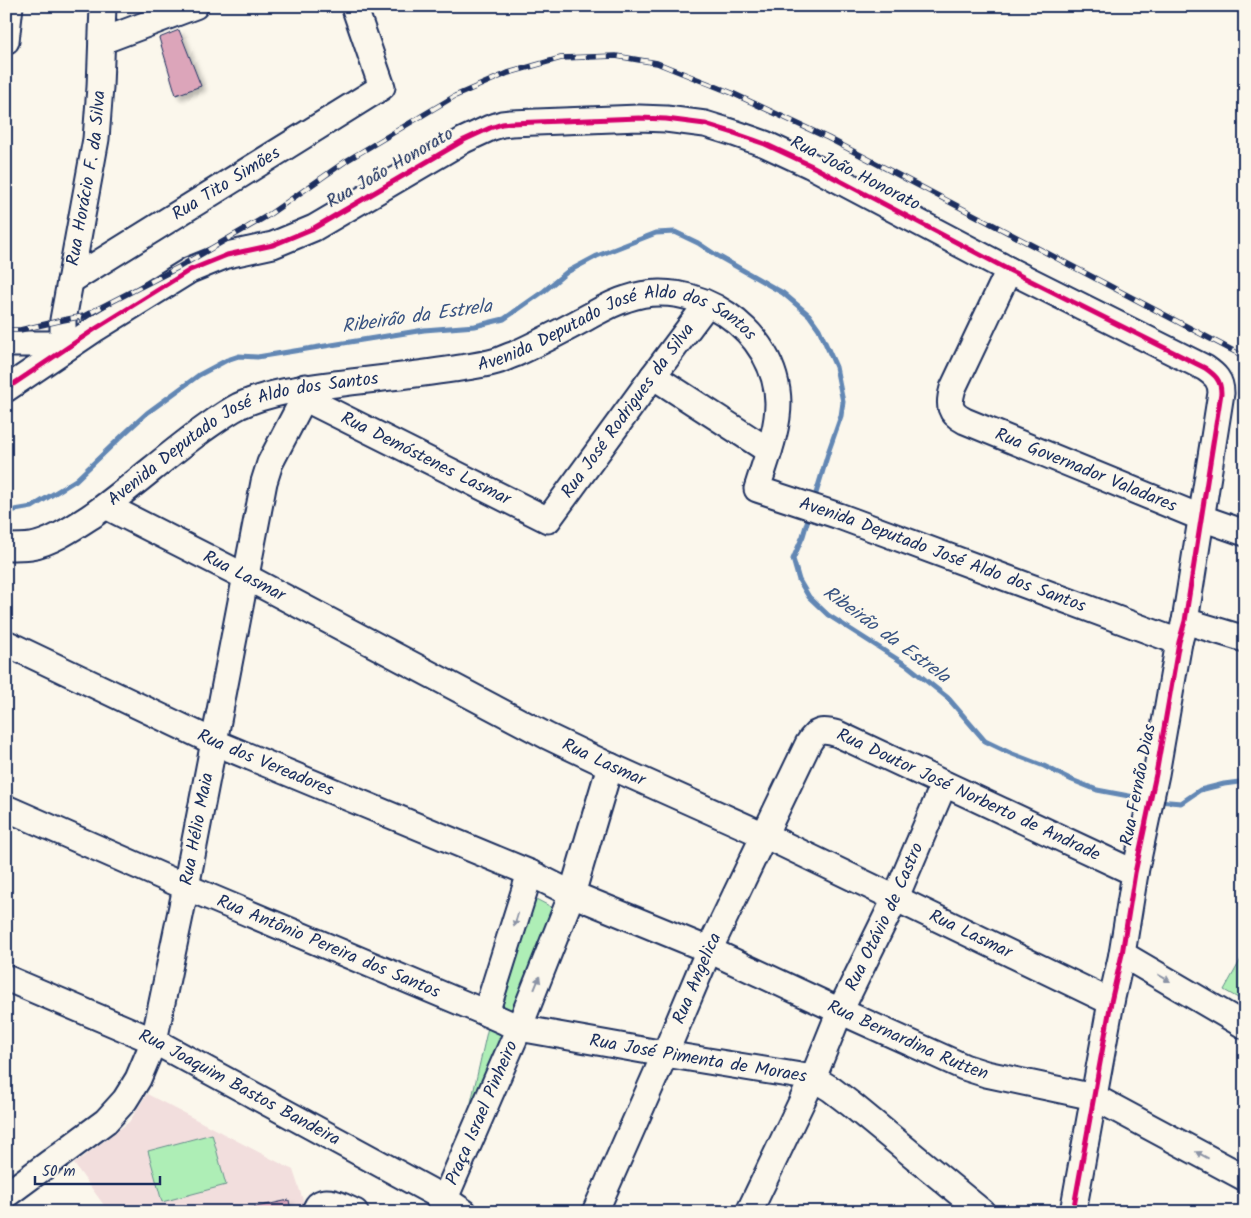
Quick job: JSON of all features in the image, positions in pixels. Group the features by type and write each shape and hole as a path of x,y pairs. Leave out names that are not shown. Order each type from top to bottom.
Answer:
{"street":[{"path":"6,41 10,6"},
{"name":"Rua Horácio F. da Silva","path":"63,350 63,320 96,139 103,6"},
{"path":"102,41 195,6"},
{"name":"Rua Tito Simões","path":"70,281 382,87 354,6"},
{"name":"Rua João Honorato","path":"6,388 95,329 190,270 227,255 274,245 314,228 464,140 490,128 511,123 639,118 705,124 765,144 810,165 1009,270 1205,368"},
{"name":"Rua Governador Valadares","path":"1009,270 953,388 950,403 951,409 959,418 1202,518 1245,533"},
{"name":"Avenida Deputado José Aldo dos Santos","path":"6,547 33,545 60,535 80,524 218,419 260,397 305,393 498,361 533,346 626,298 662,292 681,295 707,304 741,325 765,353 776,385 778,404 769,451 757,489 1182,631 1245,639"},
{"name":"Rua José Rodrigues da Silva","path":"548,520 652,376 707,304"},
{"path":"6,344 53,344 63,350"},
{"name":"Rua Fernão Dias","path":"1072,1212 1156,774 1202,518 1222,393 1222,386 1218,379 1205,368"},
{"path":"652,376 769,451"},
{"name":"Rua Demóstenes Lasmar","path":"305,393 548,520"},
{"name":"Rua Hélio Maia","path":"6,1196 106,1121 125,1100 138,1079 154,1041 186,887 264,482 270,463 305,393"},
{"name":"Rua Lasmar","path":"106,506 246,577 547,736 764,836 1111,1002"},
{"name":"Rua dos Vereadores","path":"6,643 214,742 530,873"},
{"name":"Rua Doutor José Norberto de Andrade","path":"806,749 810,740 818,732 827,730 838,734 1136,873"},
{"name":"Rua Angelica","path":"595,1212 709,950 806,749"},
{"name":"Praça Israel Pinheiro","path":"449,1208 572,894 610,766"},
{"name":"Rua Otávio de Castro","path":"749,1212 813,1078 840,1011 894,898 944,784"},
{"name":"Rua Antônio Pereira dos Santos","path":"6,808 186,887 486,1013"},
{"path":"486,1013 530,873 572,894"},
{"name":"Rua Bernardina Rutten","path":"572,894 709,950 964,1067 986,1074 1094,1097 1245,1178"},
{"path":"1122,954 1245,1026"},
{"name":"Rua Joaquim Bastos Bandeira","path":"6,978 154,1041 449,1208"},
{"name":"Praça Israel Pinheiro","path":"486,1013 519,1028"},
{"name":"Rua José Pimenta de Moraes","path":"519,1028 813,1078 852,1105 982,1212"},
{"path":"315,1212 316,1206 320,1203 330,1202 355,1212"}],"shaded area":[{"path":"147,1094 293,1170 307,1212 109,1212 74,1164 129,1122"}],"green space":[{"path":"536,899 557,910 516,1017 498,1009"},
{"path":"1245,952 1245,1002 1224,990"},
{"path":"488,1027 511,1036 472,1119 470,1107"},
{"path":"212,1134 226,1185 162,1202 148,1151"}],"building":[{"path":"179,30 201,86 176,95 159,38"},
{"path":"289,1200 291,1212 233,1212"}],"waterway":[{"name":"Ribeirão da Estrela","path":"6,510 32,507 76,480 147,413 199,375 227,360 239,356 257,357 424,330 475,326 504,319 567,272 597,256 656,233 675,232 698,243 783,293 809,315 819,329 836,367 843,402 841,416 814,500"},
{"name":"Ribeirão da Estrela","path":"810,512 803,536 793,559 799,580 809,597 828,615 908,666 948,698 985,741 1097,790 1145,799"},
{"name":"Ribeirão da Estrela","path":"1158,801 1181,803 1200,790 1245,779"}],"railway":[{"path":"6,330 20,330 84,316 179,267 267,216 346,161 455,96 508,73 561,58 616,56 657,63 732,93 828,138 1245,357"}],"cycle path":[{"path":"6,389 95,329 190,270 227,255 273,245 314,228 464,140 490,128 511,123 639,118 705,124 765,144 810,165 1009,270 1209,371 1219,381 1221,393 1185,621 1179,642 1156,774 1135,873 1122,954 1111,1002 1073,1212"}]}
